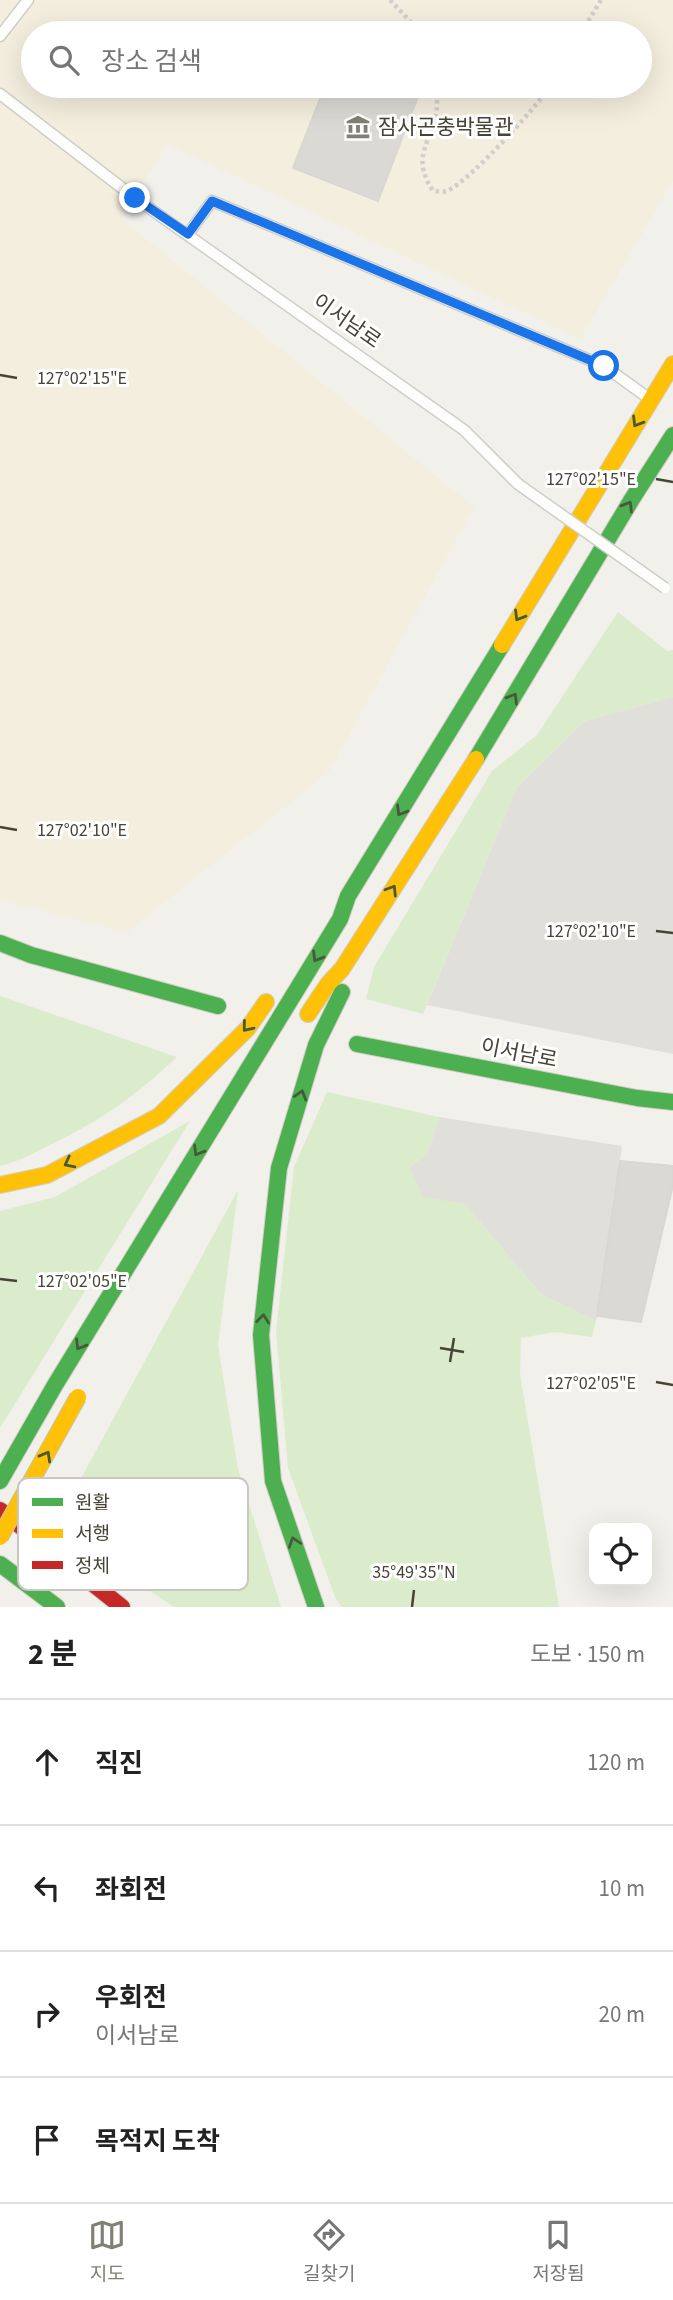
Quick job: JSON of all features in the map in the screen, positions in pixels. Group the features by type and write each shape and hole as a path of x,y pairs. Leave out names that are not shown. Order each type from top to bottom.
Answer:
{"main road":[{"path":"0,1481 55,1385 340,919 348,896 673,364"},
{"path":"302,1024 342,969 486,744 673,435"},
{"path":"308,939 323,917 348,896"},
{"path":"0,943 31,955 218,1006"},
{"path":"316,1607 273,1481 261,1335 279,1168 316,1045 344,987 342,969"},
{"path":"0,1185 47,1175 159,1116 247,1028 278,984"},
{"name":"이서남로","path":"357,1044 637,1098 673,1102"},
{"path":"33,1478 82,1391"},
{"path":"0,1536 18,1504"},
{"path":"0,1510 18,1524"},
{"path":"0,1564 18,1578"},
{"path":"34,1590 57,1607"},
{"path":"101,1590 122,1607"}],"lane":[{"path":"0,36 28,0"},
{"name":"이서남로","path":"0,93 135,198 464,430 518,484 669,590"},
{"path":"188,234 212,201 604,366 651,400"}],"path":[{"path":"390,0 410,21"},
{"path":"588,21 601,0"},
{"path":"437,98 436,116 423,151 423,175 433,191 446,192 468,176 540,98"}],"shaded area":[{"path":"0,0 673,0 673,181 580,339 167,144 122,219 474,507 329,772 127,932 0,900"},
{"path":"673,697 673,1054 427,1005 517,787 585,721"},
{"path":"439,1117 622,1146 596,1321 541,1294 465,1204 423,1197 410,1167 427,1155"}],"green space":[{"path":"618,612 667,651 673,650 673,697 585,721 517,787 423,1014 366,999 374,967 492,771 537,735"},
{"path":"0,996 177,1057 105,1115 34,1153 0,1166"},
{"path":"327,1092 439,1117 427,1155 541,1294 596,1321 592,1337 555,1332 521,1338 520,1374 559,1607 342,1607 335,1597 288,1468 276,1332 294,1167"},
{"path":"190,1121 0,1428 0,1211 55,1197"},
{"path":"238,1190 218,1345 241,1478 81,1478"},
{"path":"248,1501 281,1607 174,1607 149,1590 248,1590"}],"building":[{"name":"잠사곤충박물관","path":"320,98 417,98 378,201 293,168"},
{"path":"620,1161 673,1166 673,1185 641,1322 597,1316"}],"traffic: fast":[{"path":"476,759 673,435"},
{"path":"0,1481 55,1385 340,919 348,896 502,645"},
{"path":"0,943 31,955 218,1006"},
{"path":"316,1607 273,1481 261,1335 279,1168 316,1045 342,992"},
{"path":"357,1044 637,1098 673,1102"},
{"path":"0,1564 18,1578"},
{"path":"34,1590 57,1607"}],"traffic: slow":[{"path":"502,645 673,364"},
{"path":"308,1014 328,984 342,969 476,759"},
{"path":"0,1185 47,1175 159,1116 248,1028 266,1002"},
{"path":"33,1478 78,1397"},
{"path":"0,1537 18,1505"}],"traffic: jam":[{"path":"0,1510 18,1524"},
{"path":"101,1590 122,1607"}],"place":[{"name":"잠사곤충박물관","path":"358,127"}],"route":[{"path":"135,198 188,234 212,201 604,366"}]}
